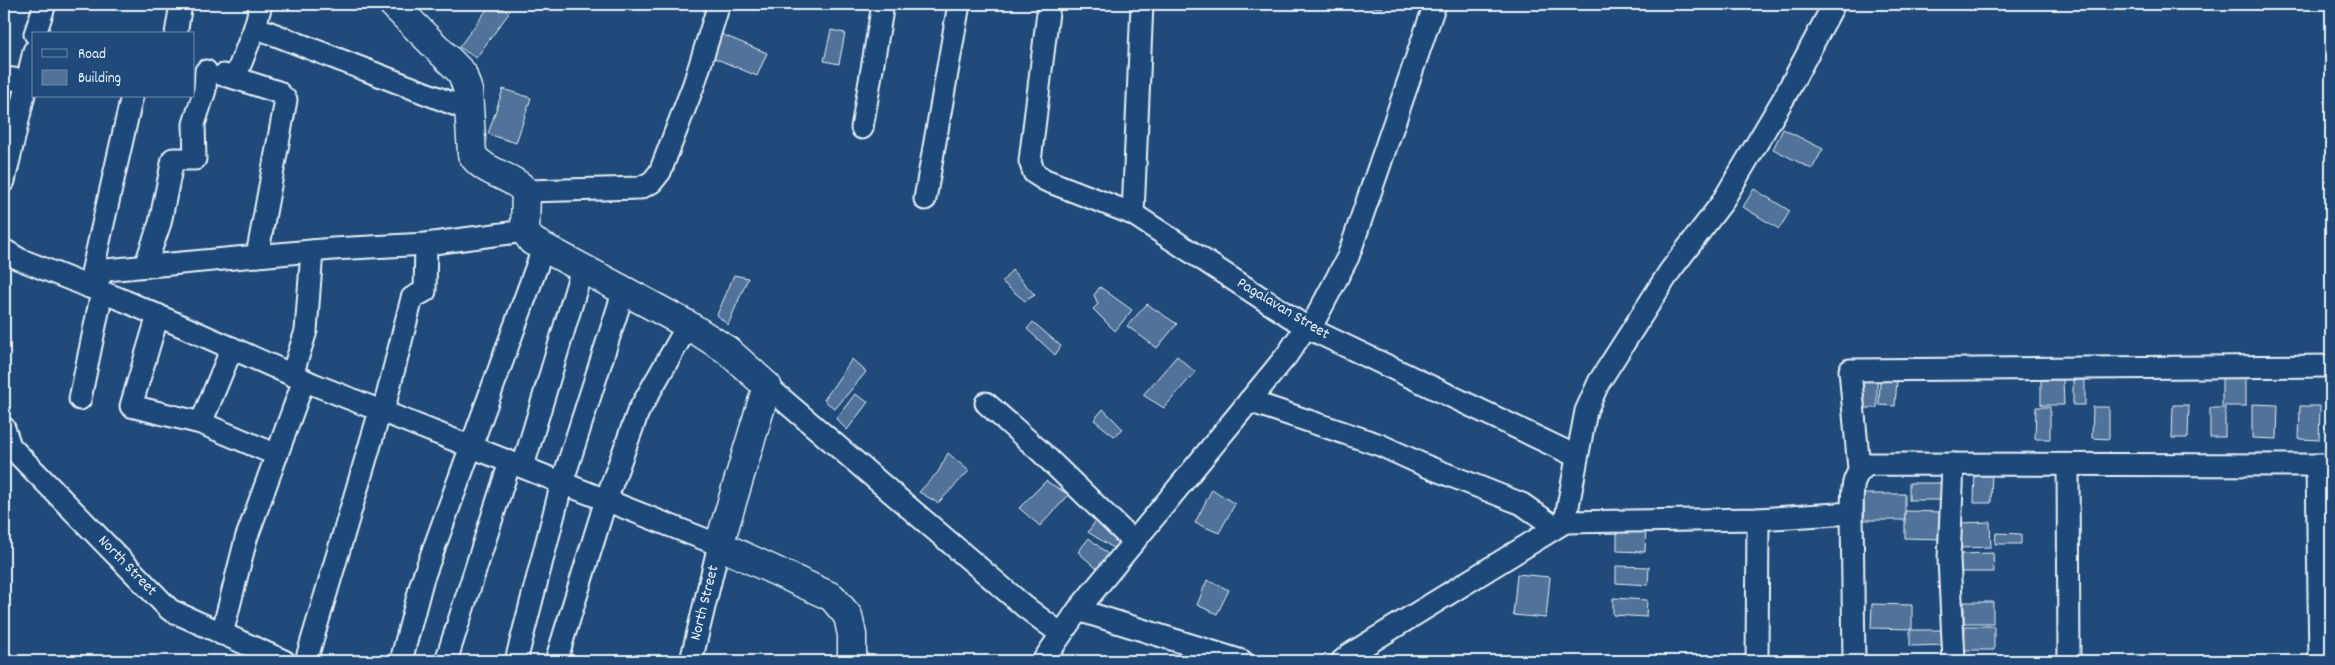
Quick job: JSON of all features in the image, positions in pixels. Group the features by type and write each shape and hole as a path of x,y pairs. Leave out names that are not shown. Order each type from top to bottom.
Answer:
{"street":[{"path":"39,32 45,4"},
{"path":"176,32 181,4"},
{"path":"235,78 261,4"},
{"path":"393,4 462,73 467,83 470,144 477,162 519,184 526,191 534,240 472,447 422,581 401,661"},
{"path":"526,191 640,188 652,182 660,172 694,84 719,4"},
{"path":"862,128 883,4"},
{"path":"925,198 959,4"},
{"name":"Pagalavan Street","path":"1049,4 1030,161 1034,173 1045,180 1133,214 1308,328 1576,456"},
{"path":"1133,214 1142,4"},
{"path":"1042,661 1078,610 1308,328 1348,257 1435,4"},
{"path":"1560,525 1586,411 1599,382 1670,271 1721,204 1785,96 1834,4"},
{"path":"254,27 469,110"},
{"path":"4,181 32,63"},
{"path":"145,266 160,223 173,158 195,159 194,124 205,90 200,69 278,92 286,100 257,256"},
{"path":"4,78 28,81"},
{"path":"80,399 95,289 132,98"},
{"path":"95,289 106,270 312,251 534,240 582,269 688,325 726,350 1025,607 1061,634"},
{"path":"306,661 382,412 412,298 425,290 426,244"},
{"path":"4,250 19,259 158,315 298,378 720,545 832,597 848,616 852,635 852,661"},
{"path":"222,634 246,539 277,455 298,378 306,331 312,251"},
{"path":"446,661 516,464 582,269"},
{"path":"516,661 562,483 624,290"},
{"path":"158,315 131,406 201,423 277,455"},
{"path":"556,661 606,500 638,412 688,325"},
{"path":"201,423 232,348"},
{"path":"1854,661 1852,513 1854,480 1859,470 1850,370 2331,366"},
{"path":"720,545 767,386"},
{"path":"1249,401 1380,445 1522,504 1560,525"},
{"path":"986,403 1041,452 1134,542"},
{"name":"North Street","path":"4,428 10,446 170,610 284,661"},
{"path":"1859,470 1869,464 2324,465 2325,596 2320,661"},
{"path":"1953,464 1950,559 1954,661"},
{"path":"2068,464 2069,661"},
{"path":"1342,661 1560,525 1758,519 1852,513"},
{"path":"1757,661 1758,519"},
{"name":"North Street","path":"691,661 720,545"},
{"path":"1078,610 1242,661"}],"building":[{"path":"491,4 496,4 509,13 476,58 459,47"},
{"path":"1360,4 1383,4 1383,8 1360,6"},
{"path":"831,30 845,33 839,64 824,61"},
{"path":"721,34 767,53 757,76 712,57"},
{"path":"503,89 531,98 516,143 488,134"},
{"path":"1783,129 1823,149 1812,169 1773,149"},
{"path":"1754,189 1790,211 1779,229 1743,207"},
{"path":"1012,270 1035,295 1025,301 1002,282"},
{"path":"734,275 748,278 728,325 717,315"},
{"path":"1100,287 1132,310 1115,331 1093,309 1098,304 1094,295"},
{"path":"1147,304 1177,324 1157,348 1127,326"},
{"path":"1033,322 1061,346 1055,355 1027,329"},
{"path":"1177,356 1195,372 1164,408 1143,395"},
{"path":"852,359 866,372 835,409 824,400"},
{"path":"2222,377 2246,378 2246,406 2222,406"},
{"path":"1880,379 1897,380 1895,406 1879,405"},
{"path":"2063,379 2064,405 2041,405 2041,380"},
{"path":"2073,380 2085,380 2085,405 2073,405"},
{"path":"1861,381 1877,381 1877,408 1862,408"},
{"path":"855,394 868,402 847,430 836,419"},
{"path":"2252,404 2278,405 2277,439 2252,438"},
{"path":"2173,405 2189,405 2188,438 2172,438"},
{"path":"2300,406 2320,406 2319,440 2299,439"},
{"path":"2036,407 2050,407 2050,439 2035,439"},
{"path":"2093,407 2109,407 2109,439 2092,438"},
{"path":"2210,408 2225,408 2225,437 2210,437"},
{"path":"1103,409 1123,429 1114,436 1094,420"},
{"path":"948,453 969,471 938,503 919,492 938,472"},
{"path":"1975,468 1992,469 1991,503 1974,503"},
{"path":"1046,481 1069,495 1040,526 1019,508"},
{"path":"1909,483 1947,483 1947,500 1909,500"},
{"path":"1212,489 1235,504 1219,533 1195,523"},
{"path":"1864,494 1905,494 1905,520 1864,520"},
{"path":"1905,511 1943,512 1943,539 1905,538"},
{"path":"1097,519 1125,541 1118,551 1088,532"},
{"path":"1990,522 1991,547 1959,548 1959,523"},
{"path":"1617,524 1646,525 1645,552 1617,551"},
{"path":"1996,533 2021,534 2021,544 1995,544"},
{"path":"1089,538 1116,561 1104,575 1078,552"},
{"path":"1993,553 1994,572 1960,572 1960,554"},
{"path":"1616,566 1649,567 1648,585 1616,583"},
{"path":"1517,574 1550,577 1546,618 1513,615"},
{"path":"1207,580 1229,590 1217,614 1197,605"},
{"path":"1613,598 1647,600 1646,617 1613,615"},
{"path":"1964,602 1993,602 1993,623 1964,623"},
{"path":"1872,604 1912,605 1912,629 1871,628"},
{"path":"1965,626 1994,626 1994,650 1964,650"},
{"path":"1910,630 1948,630 1948,645 1910,646"},
{"path":"1868,657 1913,658 1913,661 1868,661"}]}
